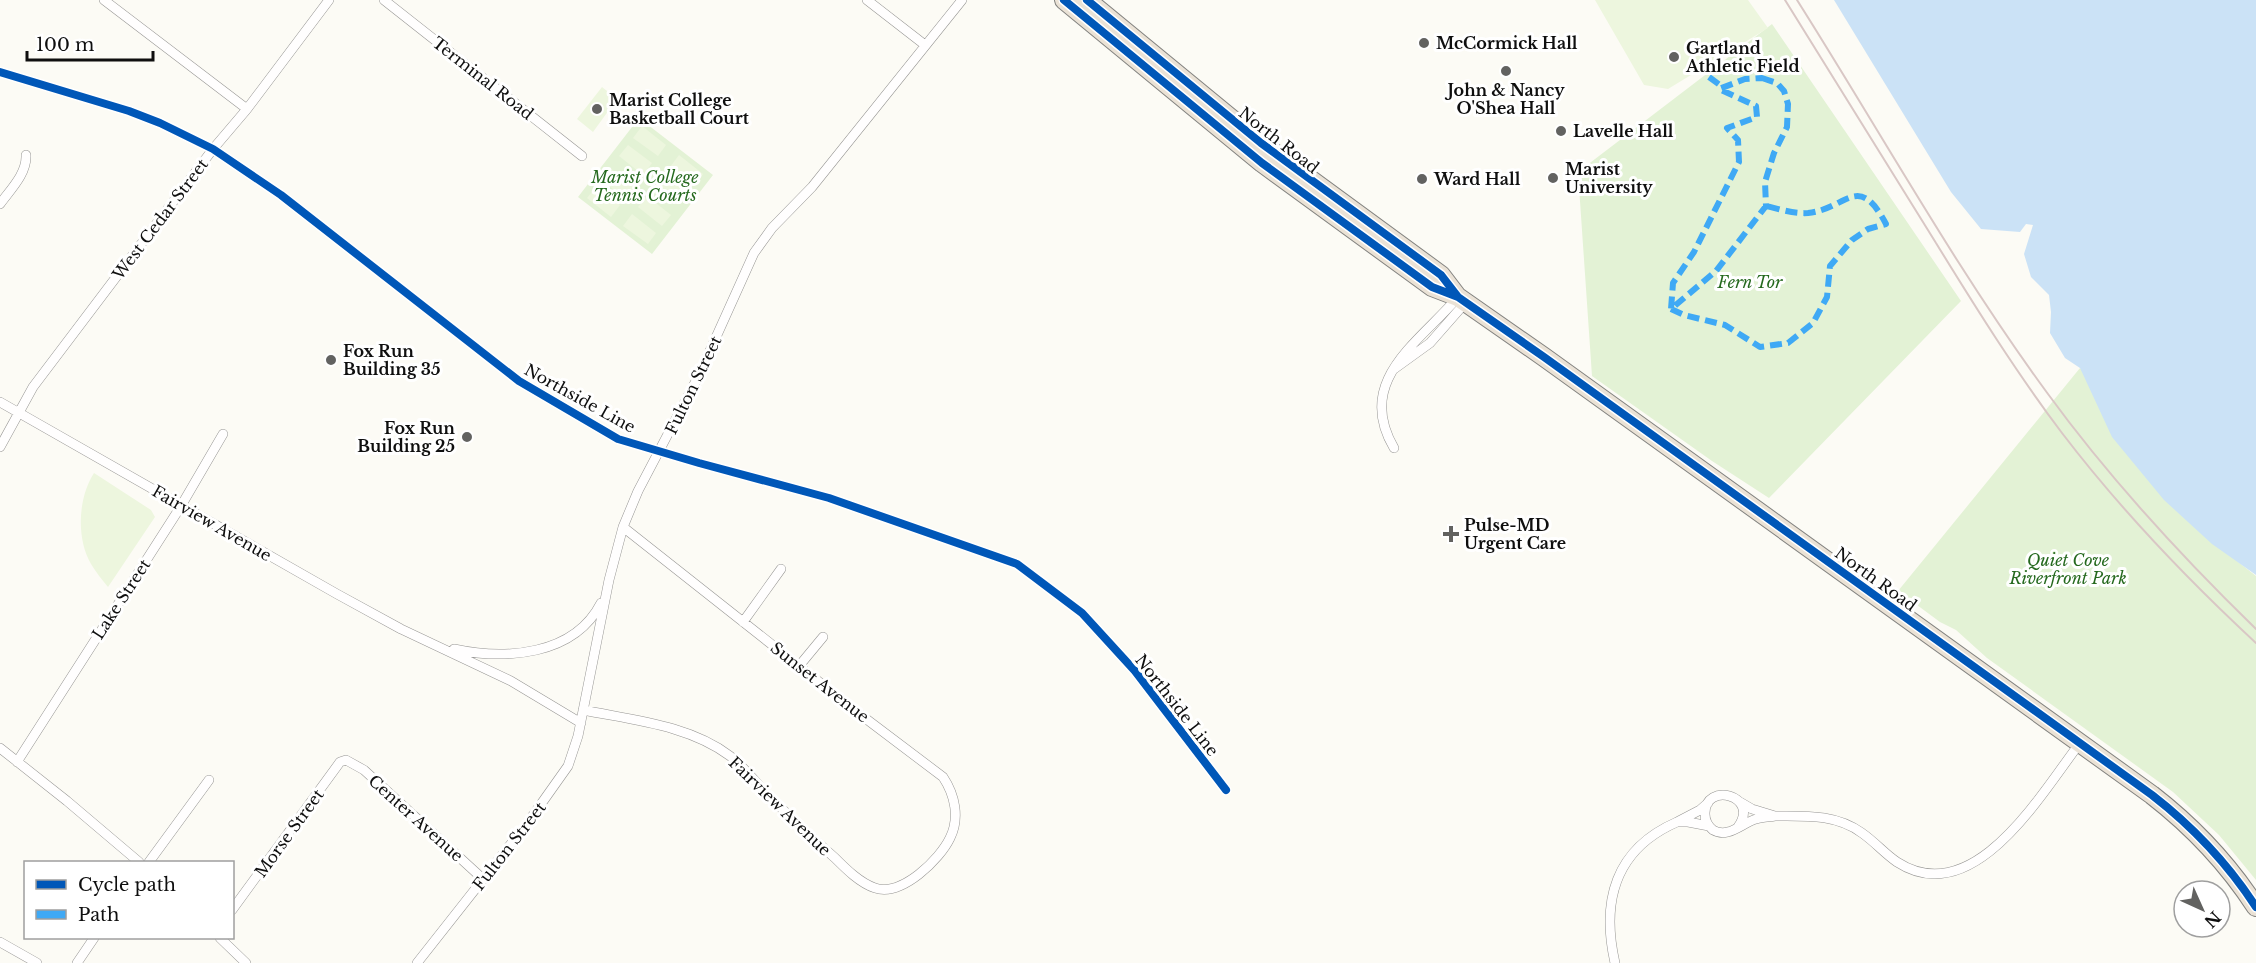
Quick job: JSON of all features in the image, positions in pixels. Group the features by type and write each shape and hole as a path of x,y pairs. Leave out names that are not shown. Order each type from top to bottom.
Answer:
{"highway":[{"name":"North Road","path":"1064,0 1280,177 1432,287 1462,299"},
{"name":"North Road","path":"1087,0 1261,143 1441,275 1462,299 2152,795 2186,824 2227,868 2256,907"}],"street":[{"name":"West Cedar Street","path":"0,447 17,412 33,387 329,0"},
{"name":"Terminal Road","path":"384,0 582,156"},
{"path":"867,0 925,45"},
{"name":"Fulton Street","path":"417,963 563,775 575,747 581,723 607,587 623,526 638,491 692,390 743,274 759,244 812,188 962,0"},
{"path":"110,2 247,109"},
{"path":"0,204 25,167 26,155"},
{"path":"1394,448 1386,431 1382,410 1386,386 1401,356 1462,299"},
{"name":"Fairview Avenue","path":"0,402 277,561 426,641 490,670 581,723"},
{"name":"Lake Street","path":"17,762 182,506 223,434"},
{"name":"Sunset Avenue","path":"623,526 944,777 952,791 956,815 952,835 943,851 932,863"},
{"path":"743,622 781,569"},
{"name":"Fairview Avenue","path":"426,641 465,652 492,654 519,654 543,648 566,638 589,622 607,587"},
{"path":"800,666 822,637"},
{"name":"Fairview Avenue","path":"583,710 662,726 705,741 731,757 804,830 853,874 876,888 886,889 906,882 920,875 932,863"},
{"path":"1677,822 1709,826 1720,833 1726,833 1756,819 1775,816 1825,817 1844,822 1862,832 1898,863 1917,871 1939,874 1957,871 1981,860 2006,838 2080,743"},
{"path":"0,748 68,801 139,861"},
{"name":"Center Avenue","path":"347,760 364,770 483,879"},
{"name":"Morse Street","path":"234,907 340,762 347,760"},
{"path":"150,861 209,780"},
{"path":"1615,963 1610,912 1615,881 1625,864 1644,844 1664,829 1700,810 1718,795 1731,795 1752,809 1775,816"},
{"path":"1738,827 1743,815 1740,802"},
{"path":"1708,803 1704,815 1709,826"},
{"path":"77,963 93,939"},
{"path":"221,939 246,963"},
{"path":"0,942 37,963"}],"green space":[{"name":"Gartland Athletic Field","path":"1595,0 1748,0 1768,28 1668,89 1644,85"},
{"name":"Fern Tor","path":"1772,24 1961,301 1769,498 1712,461 1592,376 1578,172"},
{"name":"Marist College Basketball Court","path":"602,87 617,99 593,132 577,119"},
{"name":"Marist College Tennis Courts","path":"639,118 713,175 652,254 578,197"},
{"path":"642,126 666,145 658,156 633,138"},
{"path":"628,145 652,163 643,175 619,156"},
{"path":"679,155 703,174 695,185 670,167"},
{"path":"610,168 634,187 625,198 601,180"},
{"path":"665,173 689,191 680,203 656,184"},
{"path":"596,187 620,205 611,217 587,198"},
{"path":"647,196 671,215 662,226 638,207"},
{"path":"632,214 656,233 648,244 623,226"},
{"name":"Quiet Cove Riverfront Park","path":"2080,368 2237,561 2256,576 2256,880 2219,835 2173,792 1987,658 1956,630 1940,622 1898,591"},
{"path":"94,473 151,510 155,517 108,587 86,554 81,530 82,506"}],"water":[{"path":"1834,0 2256,0 2256,575 2212,544 2164,500 2112,437 2080,368 2065,358 2050,333 2049,295 2031,277 2024,254 2033,225 2026,224 2020,232 1981,229 1951,192"}],"railway":[{"path":"1785,0 1981,316 2045,410 2130,516 2179,568 2256,643"},
{"path":"1797,0 1950,249 2014,347 2048,394 2147,516 2256,629"}],"marked path":[{"path":"1709,77 1724,88"},
{"path":"1762,78 1777,83 1784,91 1788,104 1787,127 1774,153 1765,182 1766,206 1716,271 1671,309 1673,283 1694,252 1739,162 1738,140 1727,128 1757,117 1756,106 1719,89 1745,79 1762,78"},
{"path":"1671,309 1684,315 1725,325 1760,347 1788,343 1813,323 1827,297 1830,266 1852,240 1868,229 1886,224 1876,208 1867,199 1859,196 1808,213 1766,206"}],"cycle path":[{"path":"1064,0 1262,163 1432,287 1458,297 1544,357 2152,795 2208,846 2234,876 2256,907"},
{"path":"1087,0 1261,143 1441,275 1458,297"},
{"name":"Northside Line","path":"0,72 129,111 160,123 213,149 281,195 519,381 618,439 829,498 1017,564 1082,613 1135,671 1226,790"}],"place":[{"name":"McCormick Hall","path":"1424,43"},
{"name":"Gartland Athletic Field","path":"1674,57"},
{"name":"John & Nancy O'Shea Hall","path":"1506,71"},
{"name":"Marist College Basketball Court","path":"597,109"},
{"name":"Lavelle Hall","path":"1561,131"},
{"name":"Marist University","path":"1553,178"},
{"name":"Ward Hall","path":"1422,179"},
{"name":"Fox Run Building 35","path":"331,360"},
{"name":"Fox Run Building 25","path":"467,437"},
{"name":"Pulse-MD Urgent Care","path":"1451,534"}]}
